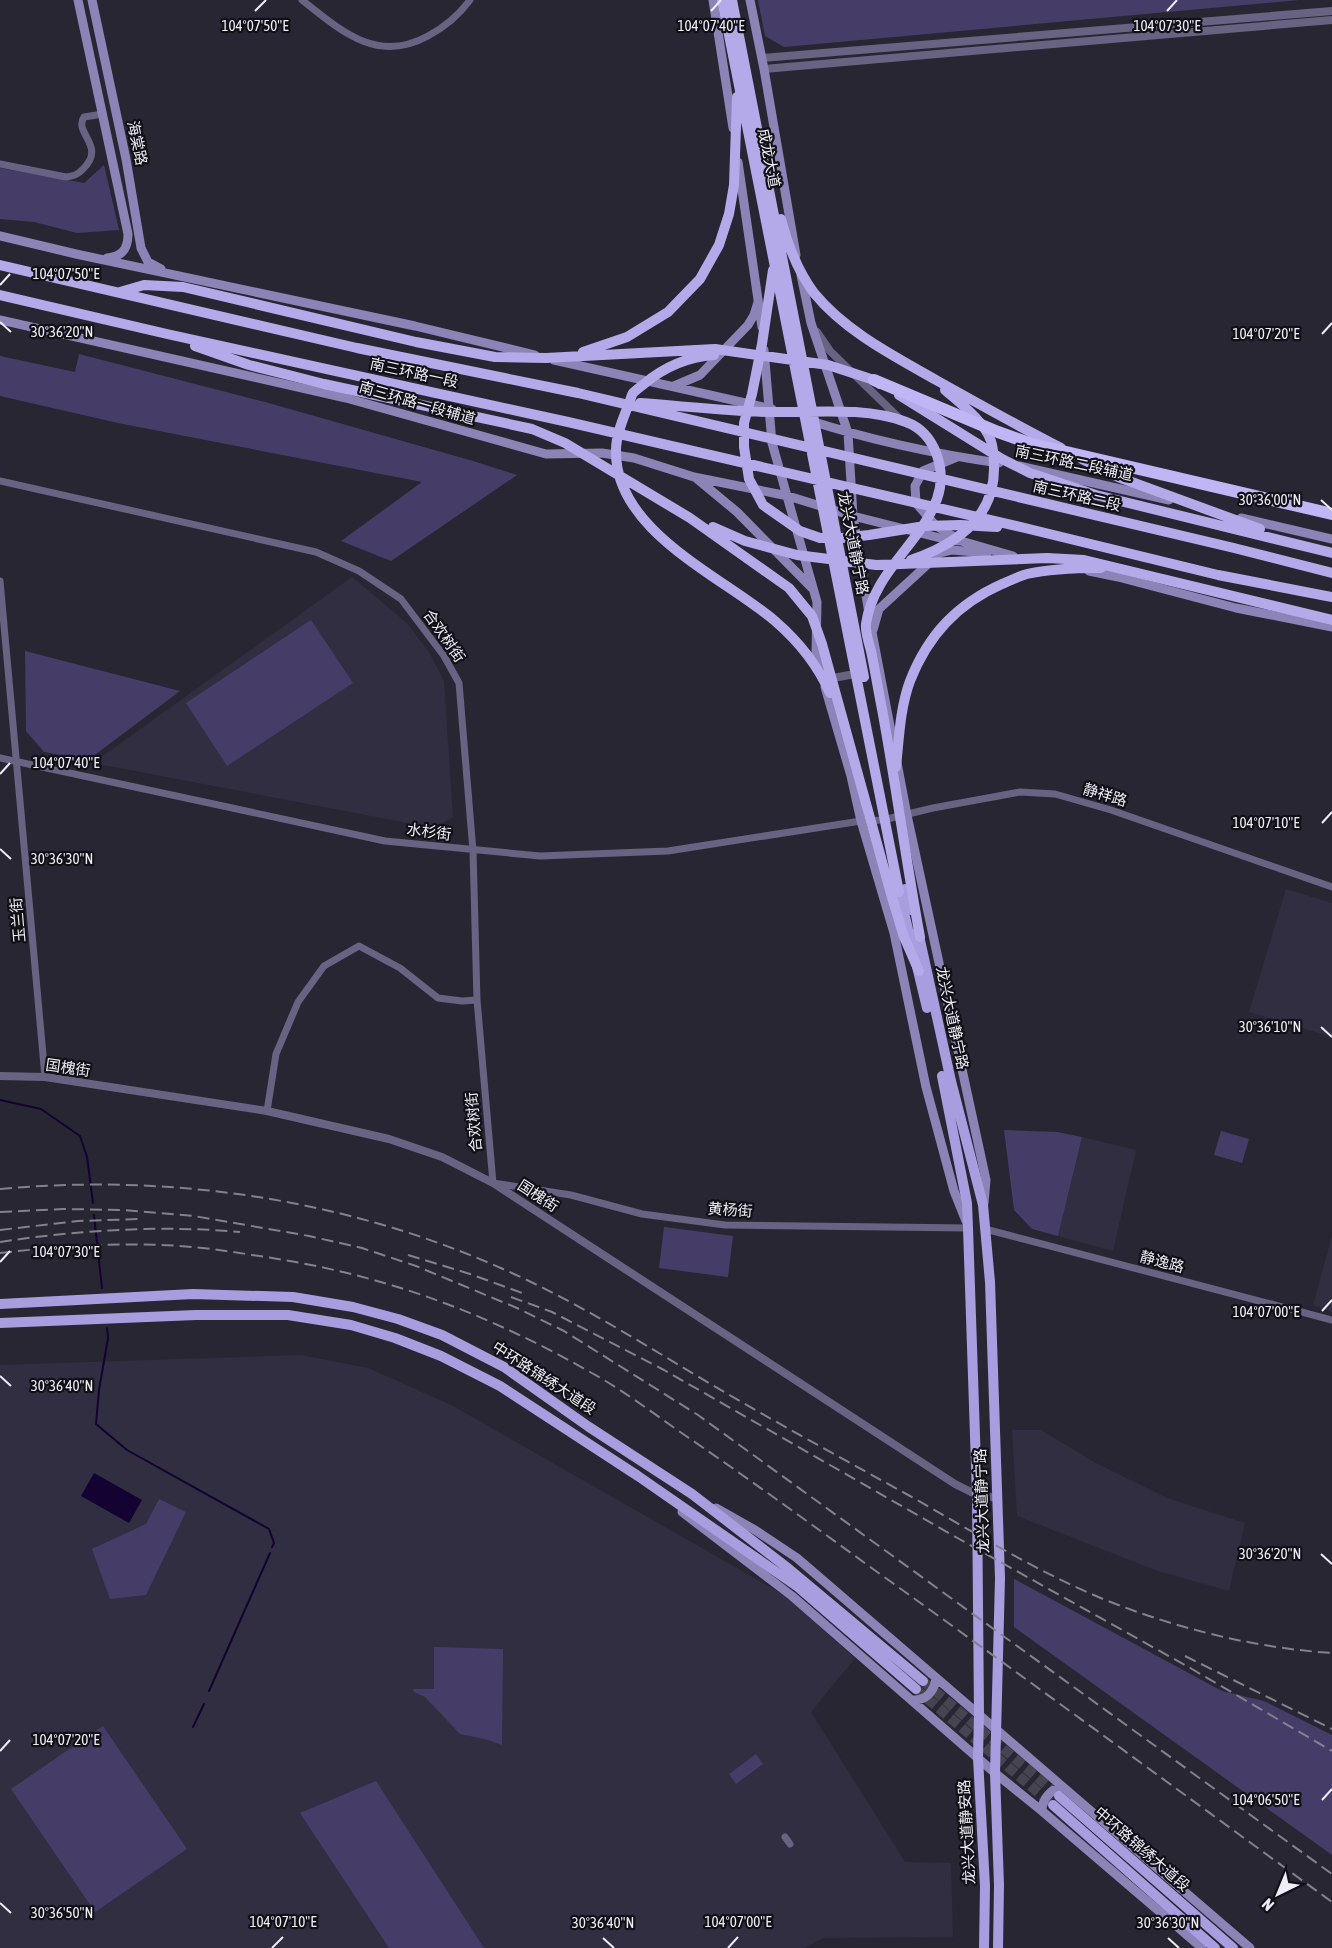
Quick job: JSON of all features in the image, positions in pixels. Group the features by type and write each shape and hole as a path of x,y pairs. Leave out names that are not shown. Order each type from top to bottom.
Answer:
{"highway":[{"name":"成龙大道","path":"722,0 742,74 790,321"},
{"name":"成龙大道","path":"732,0 742,74 774,261 790,321"},
{"path":"546,358 588,351 627,337 668,312 700,279 719,245 729,214 734,185 742,74"},
{"path":"742,74 766,139 779,210 789,249 814,293 840,319 871,342 927,375 1017,426 1118,477 1308,547"},
{"path":"774,261 762,344 744,423 744,447 748,479 763,505 800,531 820,538 842,538 925,526 1029,529 1218,575 1332,597"},
{"name":"南三环路一段","path":"0,266 368,351 578,393 815,449"},
{"path":"117,293 144,285 183,287 416,342 495,357 546,358 715,349 828,365 874,380 1032,444 1332,514"},
{"name":"南三环路一段","path":"0,295 166,334 568,422 1029,529"},
{"name":"龙兴大道静宁路","path":"790,321 901,891"},
{"path":"166,334 249,365 324,384 532,429 574,447 690,518 789,588 812,616 843,720 901,891"},
{"path":"750,353 706,356 678,362 657,373 634,392 622,420 616,448 618,471 632,503 651,528 681,555 776,621 804,651 826,684 843,720"},
{"path":"899,564 925,555 963,534 987,507 994,484 991,440 974,415 927,375"},
{"path":"874,380 1002,459 1030,473 1096,495 1332,553"},
{"path":"607,400 731,410 864,413 908,422 932,442 937,453 939,468 937,498 930,513 873,597 866,626 895,779 904,938 919,972"},
{"name":"南三环路二段","path":"815,449 1332,573"},
{"path":"690,518 745,541 797,555 876,565 1047,558 1084,560 1332,620"},
{"path":"895,779 902,715 909,683 934,634 951,617 983,593 1027,574 1099,568 1137,573"}],"main road":[{"name":"海棠路","path":"78,0 128,234 128,243 124,251 116,257 98,258"},
{"name":"海棠路","path":"92,0 126,159 141,248 148,262 174,275"},
{"path":"713,0 759,297 772,442 817,602 816,653 894,933 926,1087 954,1191 968,1228"},
{"path":"750,0 811,323 848,433 853,516 872,632 908,815 986,1180 983,1205"},
{"path":"0,236 415,326 593,369 770,408"},
{"path":"674,386 700,375 748,325 759,297"},
{"name":"南三环路一段辅道","path":"0,320 346,398 546,454 602,453 634,458 694,477 788,496 853,516"},
{"name":"南三环路二段辅道","path":"770,408 848,433 957,457 1034,468 1332,539"},
{"path":"957,457 923,471 915,486 916,503 936,526 961,541 1000,554"},
{"path":"694,477 737,512 811,586 817,602"},
{"path":"853,516 948,540 961,541"},
{"path":"872,632 879,609 940,553 952,550 1000,554 1118,577 1236,608 1332,627"},
{"name":"龙兴大道静宁路","path":"901,891 920,937 951,1081 983,1205 990,1282 1000,1578 996,1730"},
{"name":"龙兴大道静宁路","path":"919,972 946,1093 967,1203 977,1495 979,1715"},
{"name":"中环路锦绣大道段","path":"0,1304 193,1294 293,1297 353,1307 398,1319 442,1335 504,1367 692,1494 789,1569 917,1690"},
{"name":"中环路锦绣大道段","path":"0,1323 196,1315 288,1315 351,1325 395,1338 441,1356 500,1386 638,1476 798,1587 917,1690"},
{"path":"692,1494 755,1530 797,1558 996,1730 1058,1796 1250,1948"},
{"path":"917,1690 920,1700 924,1698 935,1686 936,1678"},
{"path":"917,1690 978,1758 1202,1948"},
{"name":"龙兴大道静安路","path":"979,1715 978,1758 985,1886 984,1948"},
{"name":"龙兴大道静安路","path":"996,1730 998,1948"},
{"path":"1042,1811 1048,1796 1056,1788 1058,1796"},
{"name":"中环路锦绣大道段","path":"1058,1796 1215,1948"},
{"name":"中环路锦绣大道段","path":"1058,1796 1233,1948"}],"street":[{"path":"302,0 340,31 355,39 372,45 403,46 438,31 451,21 470,0"},
{"path":"762,58 1332,11"},
{"path":"764,69 1332,20"},
{"path":"0,164 66,177 74,176 86,167 92,152 92,145 81,120 84,117 102,114"},
{"path":"811,323 830,351 880,401 937,452"},
{"name":"合欢树街","path":"0,481 316,552 359,571 401,599 444,656 459,683 473,851 477,1000 493,1183"},
{"name":"玉兰街","path":"0,580 45,1077"},
{"path":"823,680 866,671 876,676 884,688"},
{"name":"水杉街","path":"0,758 384,841 540,856 668,851 861,821"},
{"name":"静祥路","path":"861,821 883,820 1020,792 1055,794 1111,810 1332,886"},
{"path":"267,1111 276,1054 298,1002 324,966 359,946 400,968 438,998 477,1000"},
{"name":"国槐街","path":"0,1076 45,1077 267,1111 389,1139 442,1157 493,1183 955,1484 977,1495 998,1498"},
{"name":"黄杨街","path":"493,1183 571,1195 642,1214 726,1225 968,1228"},
{"name":"静逸路","path":"985,1229 1332,1320"},
{"path":"785,1837 790,1844"}],"shaded area":[{"path":"758,0 1300,0 784,47 765,36"},
{"path":"104,165 119,230 77,233 34,222 0,219 0,168 84,183"},
{"path":"79,354 265,402 517,475 391,561 341,541 422,482 118,423 0,396 0,356 75,372"},
{"path":"352,577 408,624 430,654 444,681 453,817 434,828 93,763"},
{"path":"311,620 353,683 227,766 186,703"},
{"path":"25,651 180,691 88,760 44,752 26,731"},
{"path":"1286,889 1332,903 1332,1037 1249,1012"},
{"path":"1004,1130 1057,1132 1082,1137 1058,1236 1032,1229 1014,1210"},
{"path":"1221,1131 1249,1139 1242,1163 1214,1155"},
{"path":"1082,1137 1136,1150 1113,1251 1058,1236"},
{"path":"664,1227 733,1236 728,1277 659,1268"},
{"path":"1332,1236 1332,1312 1313,1305"},
{"path":"301,1355 368,1368 453,1406 784,1595 855,1658 811,1712 905,1862 951,1863 953,1937 823,1938 805,1948 0,1948 0,1365"},
{"path":"1012,1430 1041,1430 1094,1462 1167,1498 1245,1523 1229,1591 1158,1571 1017,1516"},
{"path":"94,1473 142,1500 129,1523 81,1496"},
{"path":"159,1499 186,1512 146,1595 110,1599 92,1549 146,1524"},
{"path":"1014,1579 1222,1691 1264,1701 1332,1735 1332,1855 1014,1627"},
{"path":"434,1647 503,1649 502,1745 460,1734 425,1697 414,1692 413,1689 434,1689"},
{"path":"103,1726 187,1849 95,1912 11,1789"},
{"path":"756,1754 763,1764 736,1784 729,1774"},
{"path":"376,1781 484,1948 389,1948 300,1813"}],"waterway":[{"path":"0,1100 41,1109 80,1136 87,1157 93,1203"},
{"path":"94,1215 102,1288"},
{"path":"107,1328 108,1338 96,1424 127,1450 269,1529 274,1543 272,1547"},
{"path":"209,1691 270,1553"},
{"path":"193,1727 204,1704"}],"tunnel":[{"path":"923,1681 1059,1796"},
{"path":"916,1689 1053,1805"}],"railway":[{"path":"0,1189 66,1185 132,1185 197,1189 327,1210 391,1227 453,1248 514,1274 564,1299 1008,1552 1082,1590 1135,1611 1218,1636 1274,1647 1332,1653"},
{"path":"0,1212 63,1209 124,1210 194,1216 309,1236 362,1248 416,1266 517,1308 564,1331 698,1415 1332,1874"},
{"path":"0,1230 78,1221 141,1219"},
{"path":"0,1242 59,1234 120,1230 181,1229 240,1232"},
{"path":"0,1253 121,1245 184,1246 241,1253 298,1262 385,1283 468,1312 509,1330 590,1372 638,1402 1046,1693 1332,1902"},
{"path":"408,1255 525,1294"},
{"path":"511,1297 552,1312 664,1370 1192,1669 1332,1751"},
{"path":"1185,1656 1332,1729"}]}
